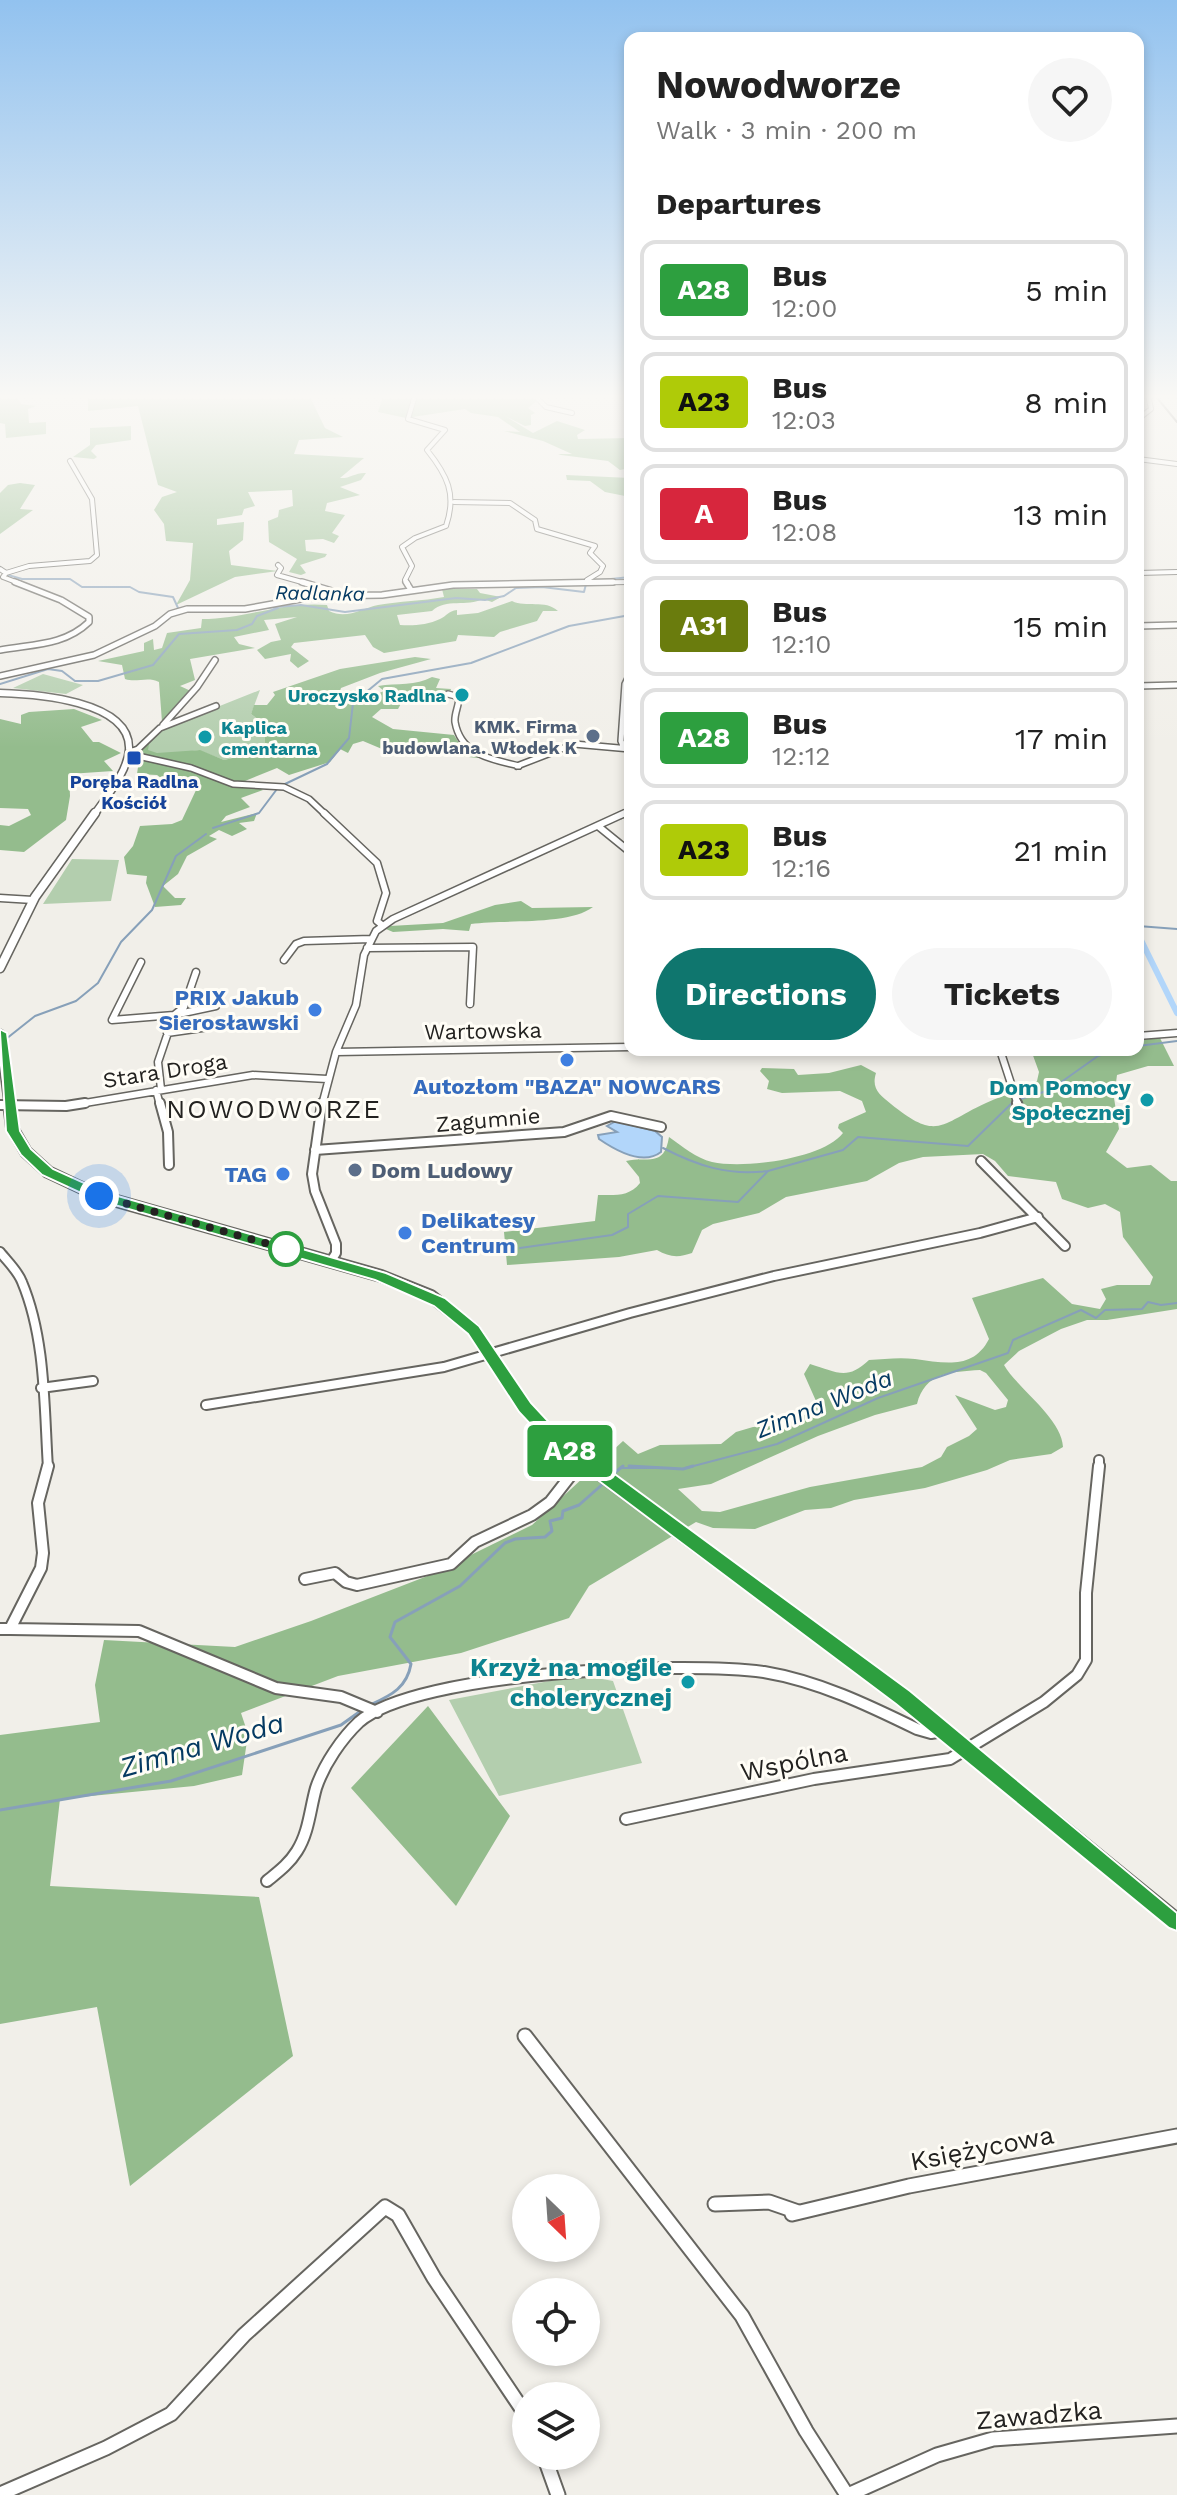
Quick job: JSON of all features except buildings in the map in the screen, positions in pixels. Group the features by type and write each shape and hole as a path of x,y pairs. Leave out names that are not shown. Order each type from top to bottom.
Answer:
{"main road":[{"path":"0,693 49,696 91,707 108,716 123,730 128,739 129,753 116,783 33,900 0,968"},
{"path":"0,1034 4,1105 12,1128 32,1158 56,1178 99,1196 331,1261 422,1292 461,1317 492,1355 534,1419 582,1461 944,1730 1177,1921"}],"street":[{"path":"0,650 65,638 89,622 83,611 41,590 7,580 3,577 3,571 90,561 97,555 95,515"},
{"path":"411,590 405,580 412,566 402,547 415,538 446,526 450,515"},
{"path":"528,515 535,520 537,529 547,535 581,538 595,546 590,553 603,566 592,578 582,582"},
{"path":"278,565 281,568 277,575 332,591 331,595"},
{"path":"1144,573 1177,572"},
{"path":"0,676 94,655 179,611 245,609 331,595 382,595 453,585 624,582"},
{"path":"1144,626 1177,625"},
{"path":"129,753 138,749 160,728 197,687 215,660"},
{"path":"1144,686 1177,685"},
{"path":"448,694 459,697 455,723 465,747 479,758 516,767 574,744 624,748"},
{"path":"160,728 216,706"},
{"path":"624,722 621,741 624,744"},
{"path":"129,753 191,768 233,784 284,787 309,799 377,863 386,893 377,921 382,925"},
{"path":"331,1261 336,1253 336,1244 315,1191 312,1174 327,1079 356,1005 371,939 382,925 624,814"},
{"path":"598,826 624,847"},
{"path":"0,898 33,900"},
{"path":"284,960 296,944 304,941 371,939"},
{"path":"367,948 473,947 470,1004"},
{"path":"141,962 112,1020 174,1015 216,1006"},
{"path":"169,1165 168,1132 158,1089 158,1062 174,1015 184,1007 196,972"},
{"path":"167,1033 216,1026"},
{"path":"1144,1036 1177,1033"},
{"name":"Wartowska","path":"336,1052 624,1047"},
{"path":"1002,1056 1020,1112"},
{"name":"Stara Droga","path":"4,1105 66,1106 267,1074 327,1079"},
{"name":"Zagumnie","path":"315,1150 564,1132 611,1116 661,1127"},
{"path":"981,1161 1065,1246"},
{"path":"206,1405 430,1369 492,1355 630,1313 760,1279 980,1233 1038,1217"},
{"path":"0,1252 21,1279 37,1335 48,1468 38,1503 43,1553 37,1580 5,1629"},
{"path":"41,1388 93,1381"},
{"path":"970,1752 1053,1696 1084,1668 1087,1655 1085,1612 1099,1460"},
{"path":"305,1579 335,1573 346,1582 357,1585 451,1564 475,1542 532,1515 550,1502 582,1461"},
{"path":"5,1629 139,1631 276,1688 341,1697 377,1712"},
{"path":"267,1881 287,1865 298,1850 307,1828 317,1785 335,1750 353,1727 413,1695 574,1670 761,1671 834,1691 917,1729 931,1733 944,1730"},
{"name":"Wspólna","path":"626,1819 814,1779 950,1759 970,1752"},
{"path":"525,2036 742,2316 806,2431 848,2495"},
{"name":"Księżycowa","path":"715,2204 751,2201 789,2205 795,2213 909,2186 1177,2136"},
{"path":"0,2494 106,2448 171,2414 244,2335 385,2207 398,2215 434,2278 512,2394"},
{"name":"Zawadzka","path":"848,2495 913,2463 969,2444 1022,2436 1131,2432 1177,2426"},
{"path":"549,2470 558,2495"}],"green space":[{"path":"0,515 26,515 0,534"},
{"path":"158,515 239,515 217,519 217,525 244,522 243,540 229,551 231,565 278,571 235,577 176,605 190,580 193,543 166,541 164,524"},
{"path":"345,515 332,533 339,536 334,543 323,539 305,540 306,551 327,554 300,565 306,573 301,575 289,572 297,559 269,542 268,521 278,517"},
{"path":"442,589 477,589 480,593 501,597 492,602 483,599 444,605 432,611 397,615 400,625 430,623 457,610 457,615 478,613 512,601 547,605 558,611 543,611 537,621 500,632 494,637 458,635 456,641 384,653 373,647 365,635 294,643 291,647 309,661 298,668 290,661 291,654 265,659 257,650 281,640 275,624 297,617 264,620 269,630 234,637 239,644 255,648 190,659 195,680 180,686 193,692 162,722 159,682 125,679 122,665 98,661 144,651 144,643 153,639 154,650 162,648 167,633 201,628 202,619 311,604 327,605 329,611 348,614 378,605 444,597"},
{"path":"415,657 431,659 380,673 340,691 357,690 370,697 384,691 378,686 413,683 432,677 440,679 436,688 451,689 450,692 407,693 398,709 381,709 372,717 393,729 454,735 461,746 479,758 382,749 363,741 353,744 348,753 340,749 330,762 289,775 277,768 245,781 263,790 241,798 250,807 226,816 221,822 257,813 254,821 239,823 247,829 232,836 219,830 209,836 217,839 187,856 178,874 163,886 175,898 186,898 181,905 155,907 146,883 147,876 127,874 124,857 133,846 140,826 172,824 182,820 197,788 184,783 169,784 157,775 137,774 141,746 149,744 148,750 157,753 200,750 224,760 265,750 264,724 251,714 254,705 267,705 275,695 273,692 340,669"},
{"path":"43,674 83,685 66,694 13,688"},
{"path":"260,690 251,714 264,724 265,750 224,760 198,750 140,760 145,742 162,729"},
{"path":"74,709 102,720 81,727 93,742 121,753 104,761 113,771 69,774 70,796 66,820 24,852 0,850 0,825 9,826 31,815 28,809 0,808 0,719 21,724 21,715 29,712"},
{"path":"72,859 119,860 111,901 43,904"},
{"path":"521,901 532,908 593,907 568,917 471,924 469,931 393,932 386,929 390,926 443,923 495,905"},
{"path":"1160,1038 1174,1066 1148,1066 1117,1075 1114,1098 1119,1129 1106,1152 1127,1168 1151,1165 1171,1181 1177,1181 1177,1309 1107,1320 1087,1320 1061,1329 1019,1351 1004,1365 1055,1425 1063,1447 1051,1454 1010,1460 925,1488 854,1500 831,1508 805,1510 755,1529 713,1528 696,1522 589,1586 569,1618 461,1653 338,1676 241,1713 248,1734 242,1775 194,1786 60,1799 50,1886 259,1897 293,2056 130,2186 97,2007 0,2024 0,1735 100,1722 95,1685 104,1640 235,1647 430,1575 532,1525 623,1441 638,1454 660,1445 721,1444 736,1432 753,1427 783,1425 813,1411 816,1401 804,1374 810,1364 848,1373 869,1360 904,1358 947,1363 975,1356 989,1339 972,1298 1043,1278 1072,1304 1100,1309 1106,1299 1101,1289 1117,1285 1150,1285 1153,1277 1123,1237 1120,1212 1105,1204 1088,1208 1062,1199 1056,1182 1008,1176 995,1161 983,1154 923,1157 899,1163 867,1181 786,1197 759,1213 713,1224 702,1230 692,1253 682,1256 657,1250 619,1257 507,1265 504,1232 595,1221 598,1195 626,1193 640,1183 626,1161 659,1157 667,1147 669,1137 695,1155 712,1162 762,1163 819,1149 843,1133 838,1128 839,1124 866,1112 862,1101 840,1091 782,1093 767,1089 769,1081 760,1071 762,1068 794,1069 798,1075 829,1073 861,1065 876,1073 876,1087 891,1104 919,1123 930,1126 948,1123 986,1103 1025,1088 1037,1081 1039,1072 1033,1056 1144,1056 1144,1039","holes":["980,1370 1008,1400 1006,1407 995,1410 955,1395 977,1429 947,1447 941,1457 922,1467 810,1487 720,1512 702,1511 678,1489 711,1484 818,1436 875,1415 917,1404 926,1385 941,1376"]},
{"path":"581,1675 613,1681 642,1763 499,1796 449,1700"},
{"path":"428,1706 510,1816 456,1906 351,1788"}],"water":[{"path":"616,1121 655,1131 662,1137 661,1152 654,1156 638,1157 621,1152 599,1139 598,1135 617,1132 607,1126"}],"waterway":[{"path":"8,575 22,579 70,579 82,587 130,587 139,592 173,597 178,608"},
{"path":"592,581 624,578"},
{"name":"Radlanka","path":"265,608 301,605 345,612 456,598 485,600 504,596 516,588 542,587 584,592 586,584"},
{"path":"0,684 48,669 62,671 75,681 98,681 153,665 179,634 237,630 252,624 257,616 278,608"},
{"path":"285,784 327,764 349,738 353,703 382,679 471,663 569,626 624,616"},
{"path":"213,828 259,813 277,789"},
{"path":"6,1039 35,1016 76,1001 98,983 121,942 152,910 176,856 206,834"},
{"name":"Radlanka","path":"1144,926 1177,929"},
{"path":"1144,946 1177,1013"},
{"path":"1144,1045 1177,1041"},
{"path":"1021,1099 1050,1090 1098,1056"},
{"path":"768,1171 843,1150 858,1137 968,1146 1014,1101"},
{"path":"663,1148 726,1171 768,1171"},
{"path":"520,1248 612,1235 628,1227 628,1214 658,1196 738,1202 768,1171"},
{"name":"Zimna Woda","path":"689,1467 777,1444 878,1398 1008,1353 1013,1340 1081,1310 1096,1318 1105,1310 1142,1309 1148,1302 1161,1305 1177,1303"},
{"name":"Zimna Woda","path":"629,1466 665,1468"},
{"name":"Zimna Woda","path":"689,1467 693,1466"},
{"name":"Zimna Woda","path":"665,1468 689,1467"},
{"name":"Zimna Woda","path":"612,1475 621,1468"},
{"name":"Zimna Woda","path":"621,1468 665,1468"},
{"name":"Zimna Woda","path":"372,1704 398,1689 409,1672 411,1664 390,1637 395,1622 460,1586 505,1543 515,1539 545,1537 552,1531 550,1521 562,1518 563,1511 579,1505 605,1482"},
{"name":"Zimna Woda","path":"0,1810 171,1781 341,1725 362,1710"}],"bus line":[{"name":"A28","path":"0,1033 13,1131 26,1152 48,1172 99,1196 381,1276 440,1302 474,1330 525,1408 553,1438 903,1698 1177,1921"}],"place":[{"name":"Uroczysko Radlna","path":"462,695"},
{"name":"KMK. Firma budowlana. Włodek K","path":"593,736"},
{"name":"Kaplica cmentarna","path":"205,737"},
{"name":"Poręba Radlna Kościół","path":"134,758"},
{"name":"PRIX Jakub Sierosławski","path":"315,1010"},
{"name":"Autozłom \"BAZA\" NOWCARS","path":"567,1060"},
{"name":"Dom Pomocy Społecznej","path":"1147,1100"},
{"name":"Dom Ludowy","path":"355,1170"},
{"name":"TAG","path":"283,1174"},
{"name":"Delikatesy Centrum","path":"405,1233"},
{"name":"Krzyż na mogile cholerycznej","path":"688,1682"}],"district":[{"name":"NOWODWORZE","path":"274,1109"}],"route":[{"path":"99,1196 286,1249"}]}
